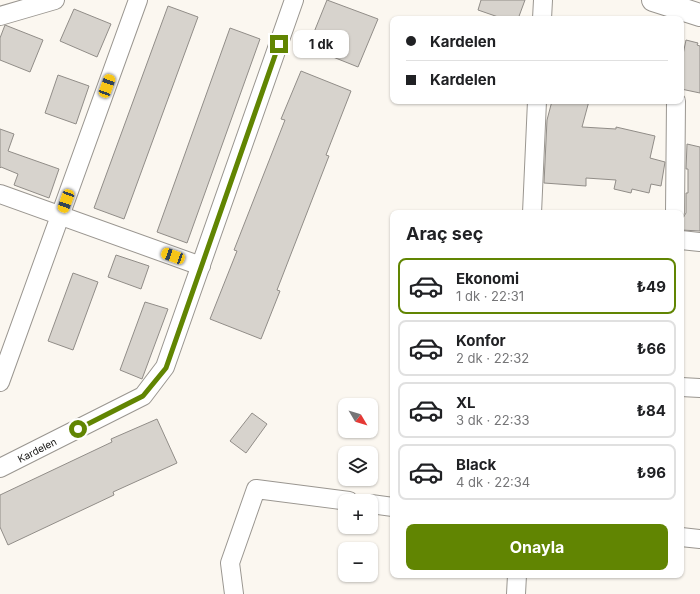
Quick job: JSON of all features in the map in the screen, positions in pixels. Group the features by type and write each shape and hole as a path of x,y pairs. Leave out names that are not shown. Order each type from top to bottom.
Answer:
{"street":[{"path":"0,16 55,0"},
{"path":"0,382 5,354 61,215 138,0"},
{"name":"Kardelen","path":"0,468 143,396 166,368 294,0"},
{"path":"542,16 543,0"},
{"path":"653,0 676,13 700,15"},
{"path":"532,210 537,104"},
{"path":"675,210 676,104"},
{"path":"0,194 201,266"},
{"path":"684,240 700,242"},
{"path":"684,387 700,388"},
{"path":"234,594 230,563 256,489 338,500"},
{"path":"378,505 390,507"},
{"path":"684,537 700,539"},
{"path":"516,594 517,578"}],"building":[{"path":"327,0 378,19 358,67 308,47"},
{"path":"481,0 525,0 519,16 495,16 478,10"},
{"path":"168,6 198,17 124,219 94,208"},
{"path":"74,9 111,24 97,57 60,41"},
{"path":"5,25 43,40 30,72 0,60 0,38"},
{"path":"230,28 260,39 187,243 157,232"},
{"path":"686,40 698,43 697,45 700,46 700,93 684,90 684,50"},
{"path":"301,71 351,91 326,155 329,156 277,290 280,291 261,339 210,319 237,251 234,250 285,120 281,119"},
{"path":"58,75 89,86 76,124 45,113"},
{"path":"551,104 588,104 582,127 616,129 616,127 655,136 650,158 665,162 661,186 651,184 649,193 632,189 631,193 614,189 616,180 586,178 586,186 544,183 547,120"},
{"path":"0,129 14,134 8,151 59,169 49,198 14,185 18,174 1,167 0,168"},
{"path":"687,144 700,147 700,231 684,230 686,193 688,193 688,169 686,169"},
{"path":"116,255 149,266 141,289 108,277"},
{"path":"73,273 98,282 73,350 48,341"},
{"path":"145,302 168,309 142,379 120,370"},
{"path":"252,413 267,424 246,453 230,441"},
{"path":"157,419 177,463 113,492 114,495 8,545 0,527 0,495 112,442 111,439"}],"route":[{"path":"78,429 143,396 166,368 279,44"}]}
